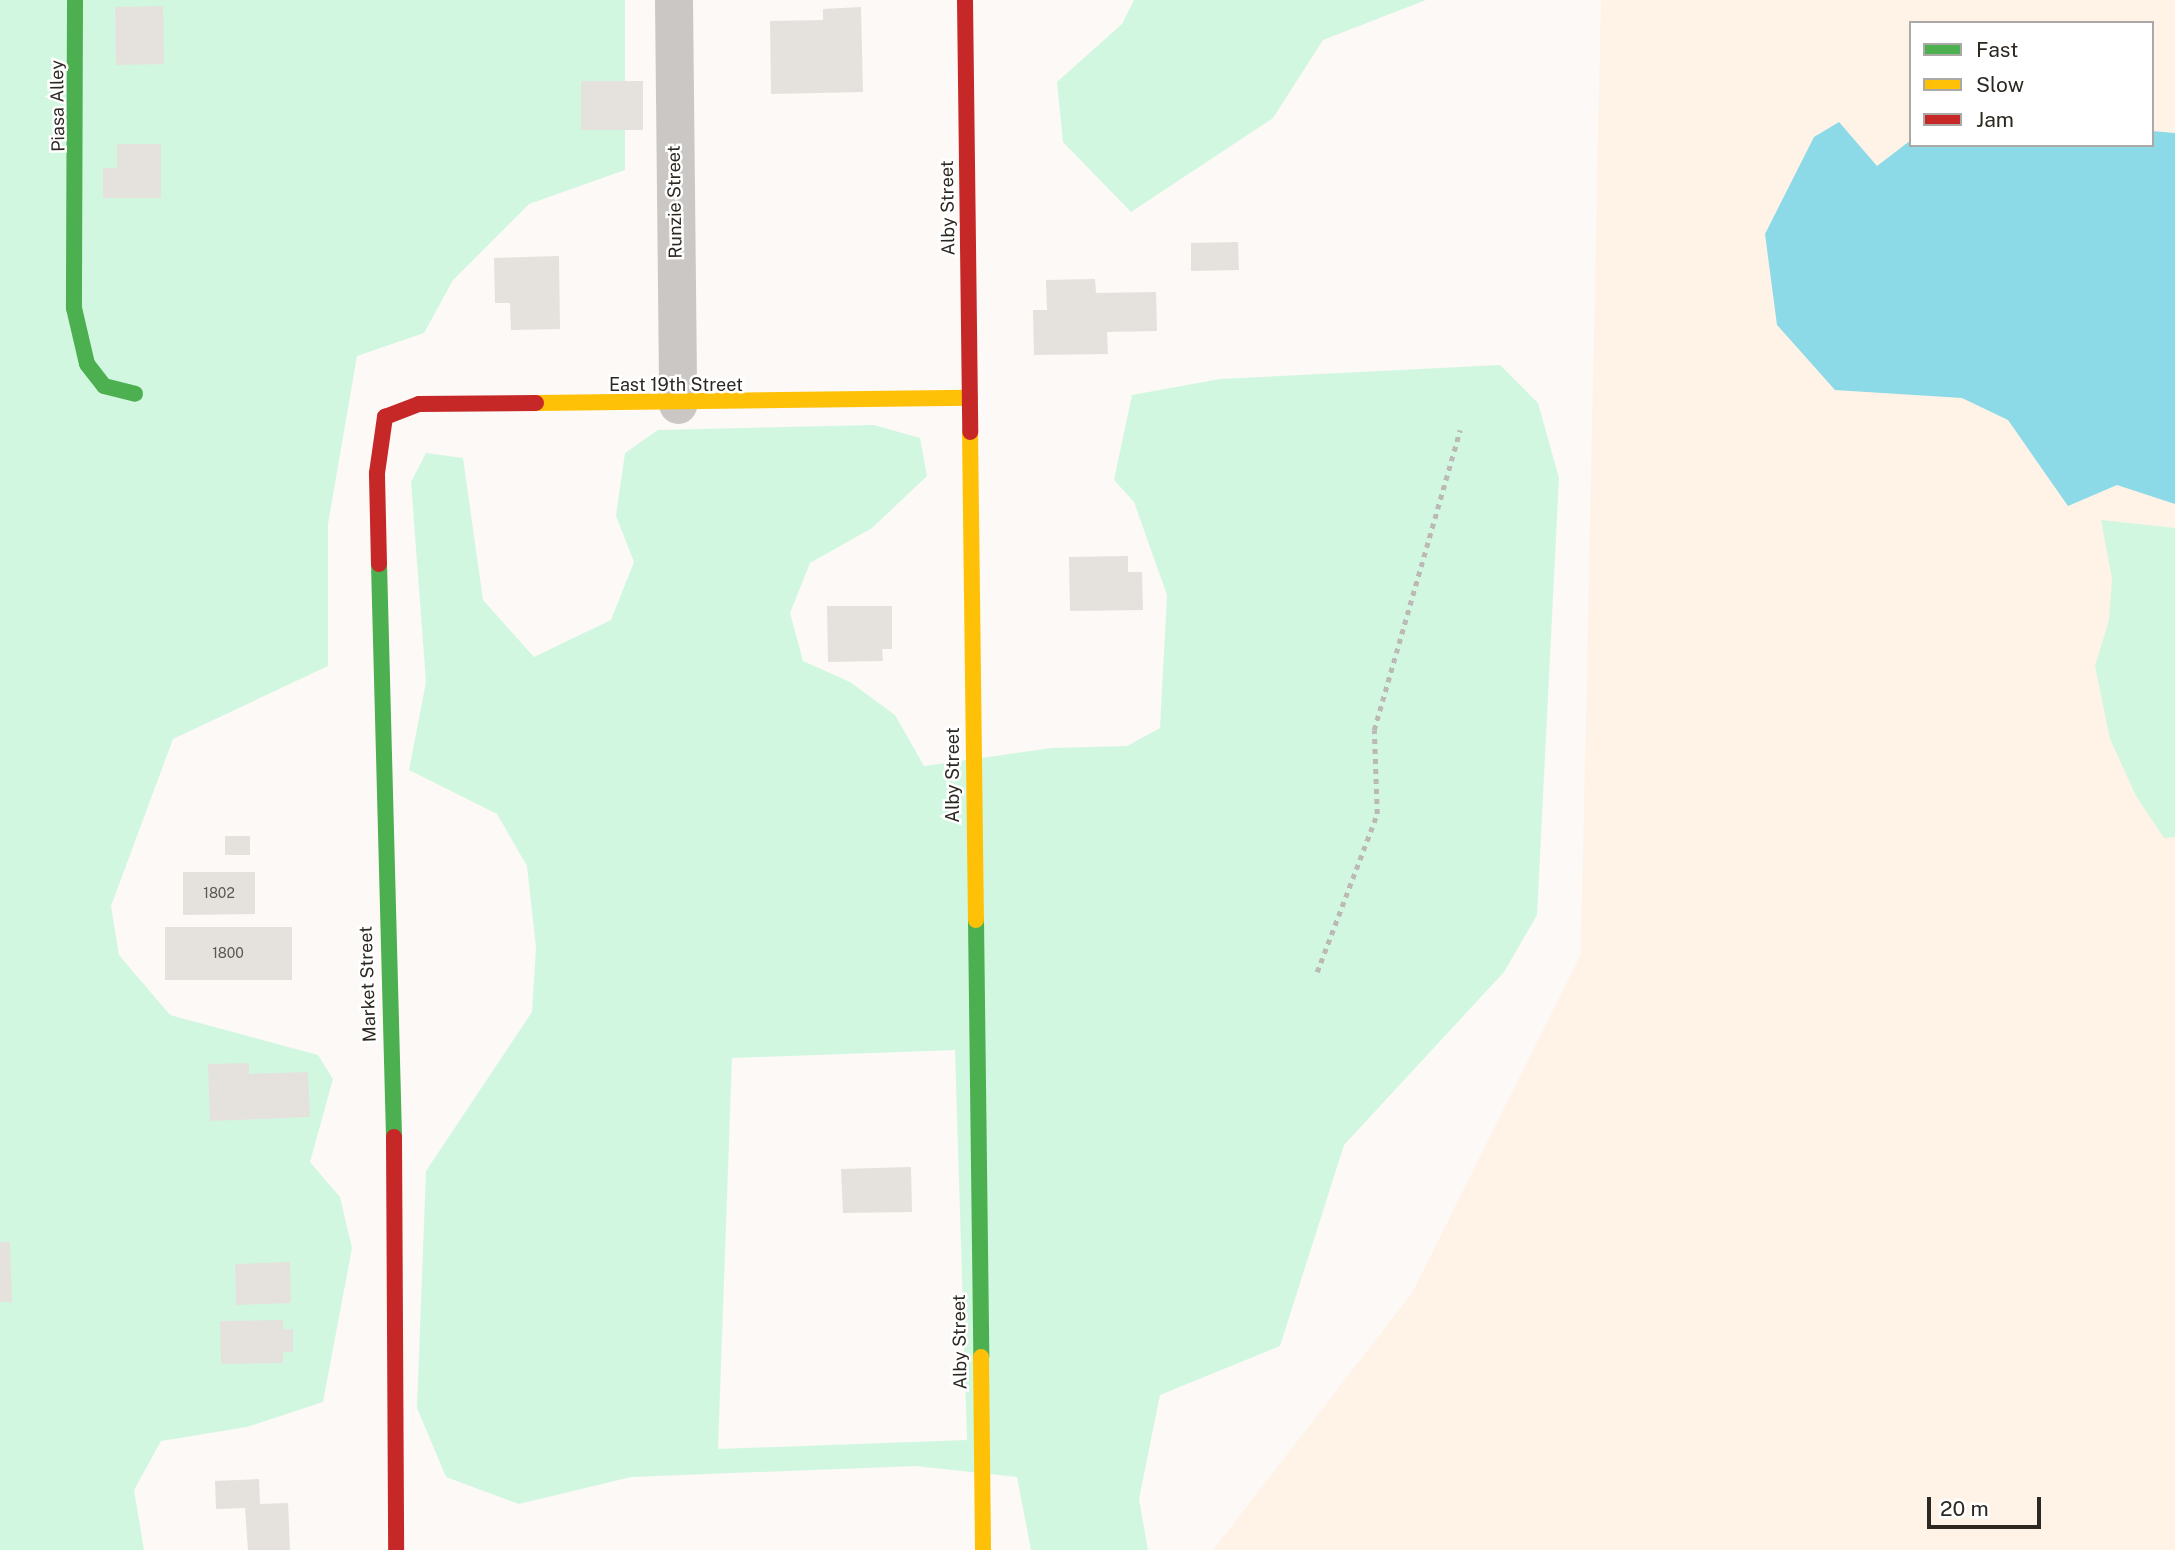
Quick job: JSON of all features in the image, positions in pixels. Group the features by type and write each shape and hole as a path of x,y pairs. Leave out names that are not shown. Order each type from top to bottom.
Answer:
{"street":[{"name":"Piasa Alley","path":"75,0 78,212 74,307 87,364 104,386 135,394"},
{"name":"Runzie Street","path":"674,0 678,405"},
{"name":"Alby Street","path":"965,0 983,1550"},
{"name":"East 19th Street","path":"385,417 419,404 678,405 970,398"},
{"name":"Market Street","path":"385,417 377,473 397,1256 396,1550"}],"path":[{"path":"1317,972 1377,814 1374,730 1460,430"}],"shaded area":[{"path":"1601,0 2175,0 2175,1550 1213,1550 1412,1293 1581,954"}],"green space":[{"path":"0,0 625,0 625,170 529,204 453,280 424,333 357,356 328,524 328,666 173,739 111,906 119,955 170,1015 318,1055 333,1079 310,1162 340,1197 352,1248 323,1402 247,1427 161,1441 134,1490 144,1550 0,1550"},
{"path":"1134,0 1426,0 1323,40 1273,118 1131,212 1063,142 1057,82 1122,24"},
{"path":"1500,365 1538,403 1559,478 1537,915 1504,972 1344,1145 1280,1346 1160,1395 1139,1499 1148,1550 1031,1550 1017,1477 916,1466 631,1477 519,1504 446,1477 417,1408 426,1171 532,1012 536,947 527,866 497,814 409,770 426,682 411,482 426,453 463,458 483,600 534,657 611,620 634,562 616,516 625,453 658,430 874,425 920,438 927,476 872,528 810,563 790,613 803,661 850,682 895,715 924,766 1052,748 1127,746 1160,728 1167,595 1134,502 1114,480 1132,395 1220,379","holes":["955,1050 967,1440 718,1449 732,1058"]},
{"path":"2101,520 2175,528 2175,837 2164,838 2136,796 2110,739 2095,666 2109,620 2112,579"}],"water":[{"path":"1839,122 1877,166 1909,142 1909,147 2154,147 2154,131 2175,133 2175,504 2117,485 2068,506 2008,420 1962,398 1835,390 1777,325 1765,234 1814,137"}],"building":[{"path":"163,6 164,64 116,65 115,7"},
{"path":"861,7 863,92 771,94 770,21 823,20 823,9"},
{"path":"581,81 643,81 643,130 581,130"},
{"path":"117,144 161,144 161,198 103,198 103,168 117,168"},
{"path":"1238,242 1239,270 1191,271 1191,243"},
{"path":"559,256 560,329 511,330 510,303 495,303 494,258"},
{"path":"1095,279 1096,293 1156,292 1157,331 1107,332 1108,354 1034,355 1033,310 1047,310 1046,280"},
{"path":"1128,556 1128,572 1142,572 1143,610 1070,611 1069,557"},
{"path":"827,606 892,606 892,649 882,649 883,661 828,662"},
{"path":"225,836 250,836 250,855 225,855"},
{"path":"183,872 255,872 255,914 183,915"},
{"path":"165,927 292,927 292,980 165,980"},
{"path":"249,1063 249,1074 308,1072 310,1117 210,1121 208,1064"},
{"path":"911,1167 912,1212 843,1213 841,1169"},
{"path":"0,1242 10,1242 12,1302 0,1302"},
{"path":"290,1262 291,1303 236,1305 235,1264"},
{"path":"283,1320 283,1329 293,1329 293,1352 283,1352 283,1363 221,1364 220,1321"},
{"path":"259,1479 260,1504 288,1503 290,1550 248,1550 245,1508 216,1509 215,1481"}],"traffic: fast":[{"path":"75,0 74,308 87,364 104,386 135,394"},
{"path":"379,564 394,1137"},
{"path":"976,920 981,1357"}],"traffic: slow":[{"path":"536,403 970,398"},
{"path":"970,432 976,920"},
{"path":"981,1357 983,1550"}],"traffic: jam":[{"path":"965,0 970,432"},
{"path":"379,564 377,473 385,417 419,404 536,403"},
{"path":"394,1137 396,1550"}]}
